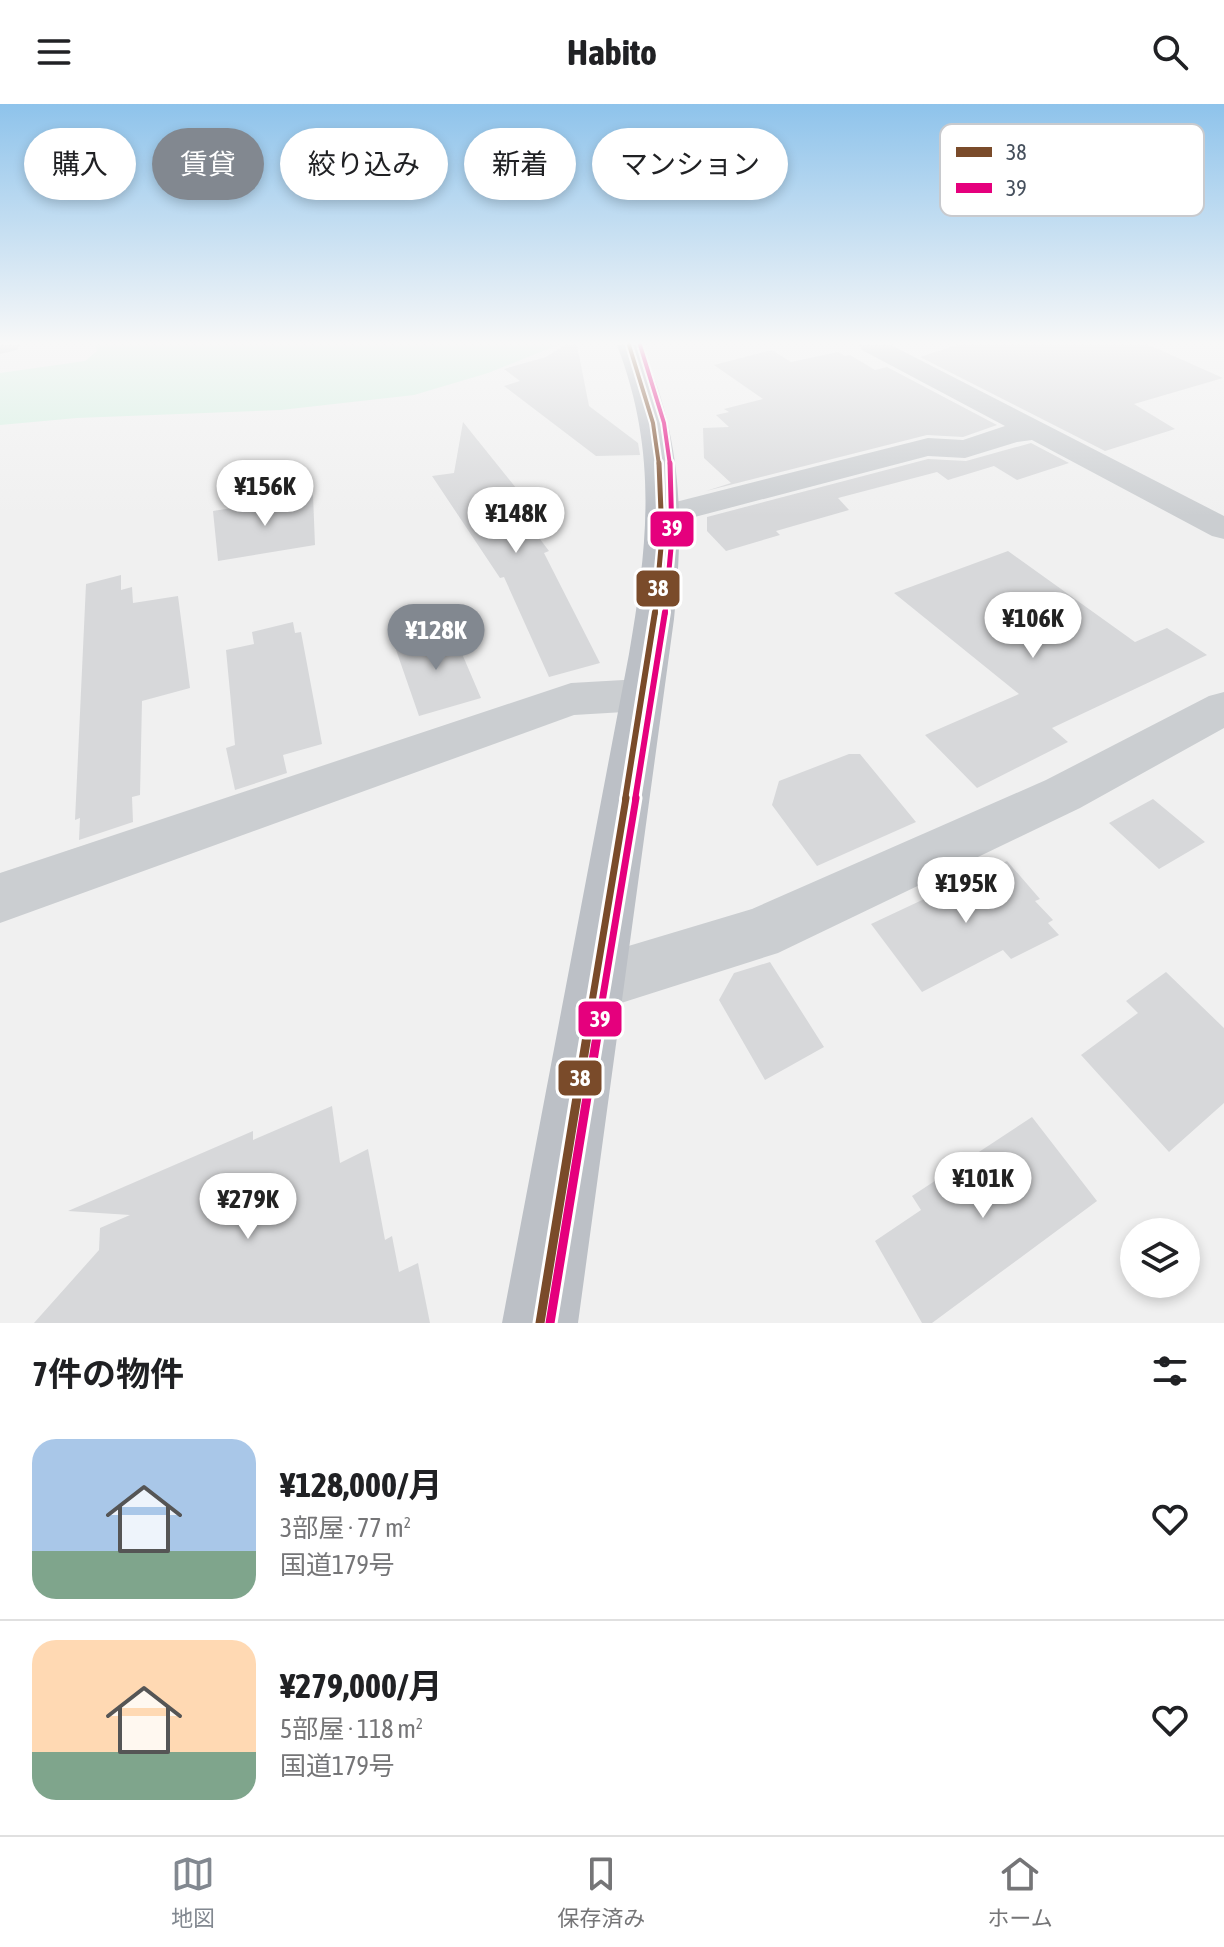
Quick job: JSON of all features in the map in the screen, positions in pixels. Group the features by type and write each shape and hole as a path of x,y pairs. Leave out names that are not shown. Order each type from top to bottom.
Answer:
{"highway":[{"path":"540,1323 641,695 664,515 661,458 650,402"}],"street":[{"path":"982,402 1224,529"},
{"path":"664,515 928,447 965,449 1014,433 1039,431"},
{"path":"0,898 571,699 641,695"},
{"path":"596,982 758,934 1063,794 1224,708"}],"green space":[{"path":"0,402 353,402 281,410 77,418 0,425"}],"building":[{"path":"525,402 588,402 589,406 638,443 640,455 596,456"},
{"path":"752,402 953,402 997,425 963,437 927,435 706,491 731,483 704,458 703,428 729,427 716,415 729,412 724,409"},
{"path":"1008,402 1141,402 1134,404 1175,429 1105,451"},
{"path":"463,422 533,509 524,518 549,551 544,553 600,663 549,677 504,577 500,578 432,476 454,473"},
{"path":"1031,443 1069,463 1017,480 994,466 948,480 937,472 838,498 849,510 776,531 780,535 726,551 707,531 707,517 928,459 966,461"},
{"path":"313,495 315,545 218,561 213,511"},
{"path":"1008,551 1135,642 1167,628 1207,655 1052,728 1068,742 977,788 925,735 1019,694 894,593"},
{"path":"121,575 121,590 132,587 133,603 178,596 190,688 142,701 140,795 132,797 133,822 79,840 80,818 75,820 86,584"},
{"path":"293,622 295,633 301,632 322,744 283,755 287,773 235,790 226,748 235,745 226,650 254,644 252,632"},
{"path":"451,628 481,698 419,716 394,644"},
{"path":"849,754 860,754 916,822 817,866 772,805 779,781"},
{"path":"1153,799 1205,842 1159,869 1109,823"},
{"path":"1007,861 1040,899 1035,901 1053,920 1048,923 1059,935 1011,959 1003,950 922,992 871,924 952,886 948,881 989,862 994,867"},
{"path":"770,962 824,1047 765,1080 719,1000 734,973"},
{"path":"1166,972 1224,1028 1224,1103 1169,1152 1081,1055 1138,1013 1126,1001"},
{"path":"332,1106 340,1163 368,1149 385,1240 392,1236 399,1272 418,1263 430,1323 34,1323 99,1250 100,1228 130,1215 68,1211 253,1131 253,1140"},
{"path":"1032,1117 1097,1201 932,1323 922,1323 875,1241 921,1210 912,1196"}],"transit line":[{"name":"38","path":"540,1323 655,613 662,498 659,461 648,402"},
{"name":"39","path":"550,1323 659,655 669,575 672,537 670,461 659,402"}]}
